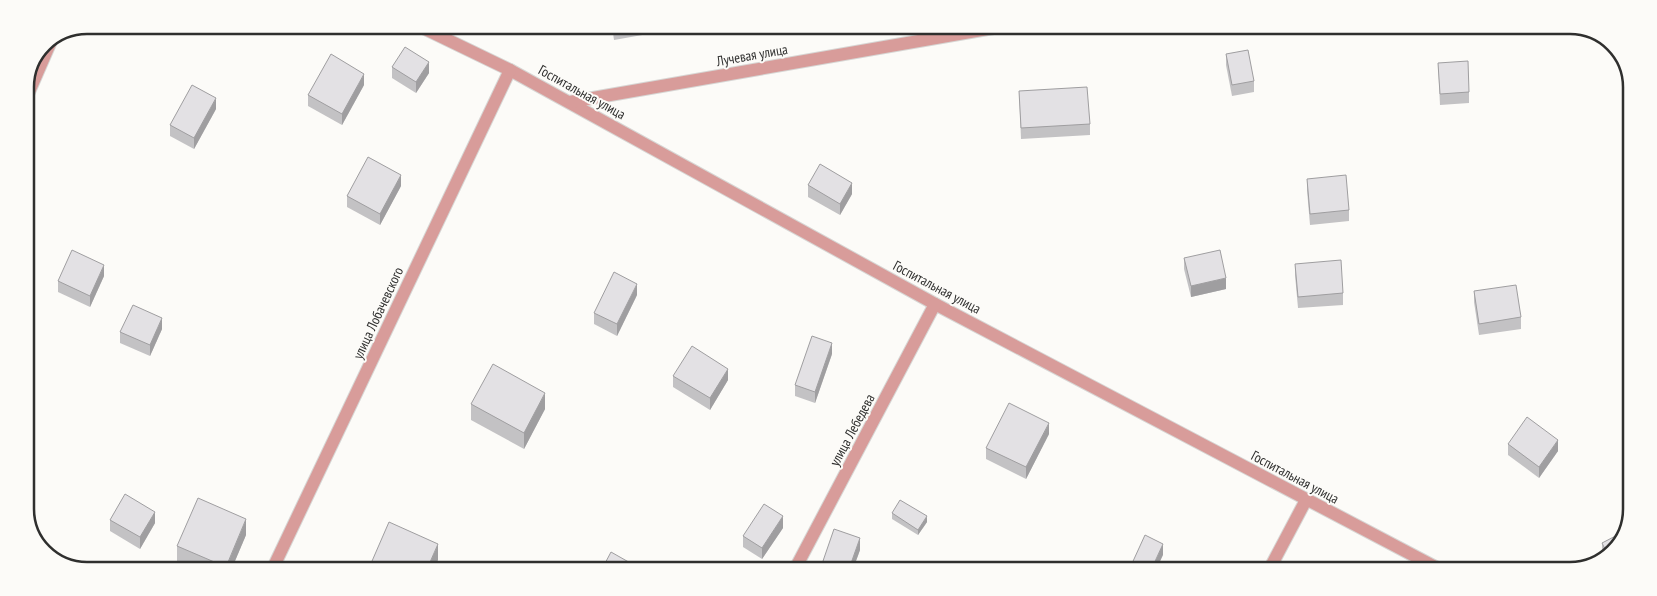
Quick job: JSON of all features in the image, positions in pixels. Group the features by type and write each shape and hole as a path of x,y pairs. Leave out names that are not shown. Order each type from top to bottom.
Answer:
{"street":[{"name":"Госпитальная улица","path":"436,34 510,70 935,304 1426,562"},
{"name":"Лучевая улица","path":"570,102 959,34"},
{"path":"35,79 46,53"},
{"name":"улица Лобачевского","path":"277,562 510,70"},
{"name":"улица Лебедева","path":"799,562 935,304"},
{"path":"1272,562 1306,500"}],"building":[{"path":"405,47 429,62 416,82 392,67"},
{"path":"1248,50 1254,81 1232,85 1226,54"},
{"path":"331,54 364,74 342,114 308,95"},
{"path":"1468,61 1469,92 1440,94 1438,63"},
{"path":"192,85 216,98 194,138 170,125"},
{"path":"1087,87 1090,124 1021,128 1019,91"},
{"path":"368,157 401,175 380,214 347,196"},
{"path":"820,164 852,183 840,204 808,185"},
{"path":"1346,175 1349,210 1310,214 1307,179"},
{"path":"72,250 104,265 90,296 58,281"},
{"path":"1220,250 1226,278 1191,286 1184,258"},
{"path":"1341,260 1343,293 1298,297 1295,264"},
{"path":"614,272 637,284 617,324 594,313"},
{"path":"1516,285 1521,317 1479,324 1474,291"},
{"path":"133,305 162,318 150,345 120,332"},
{"path":"812,336 832,343 815,392 795,385"},
{"path":"692,346 728,369 710,398 673,376"},
{"path":"493,364 545,393 524,433 471,404"},
{"path":"1009,403 1049,423 1026,467 986,448"},
{"path":"1527,417 1558,440 1539,467 1508,444"},
{"path":"125,494 155,512 140,537 110,520"},
{"path":"198,498 246,519 228,562 214,562 177,546"},
{"path":"900,500 927,516 918,530 892,513"},
{"path":"764,504 783,516 762,548 743,536"},
{"path":"389,522 438,544 430,562 372,562"},
{"path":"834,529 860,538 851,562 823,561"},
{"path":"1145,535 1163,544 1155,562 1133,562"},
{"path":"1616,536 1605,549 1602,543"},
{"path":"611,552 629,562 606,562"}]}
